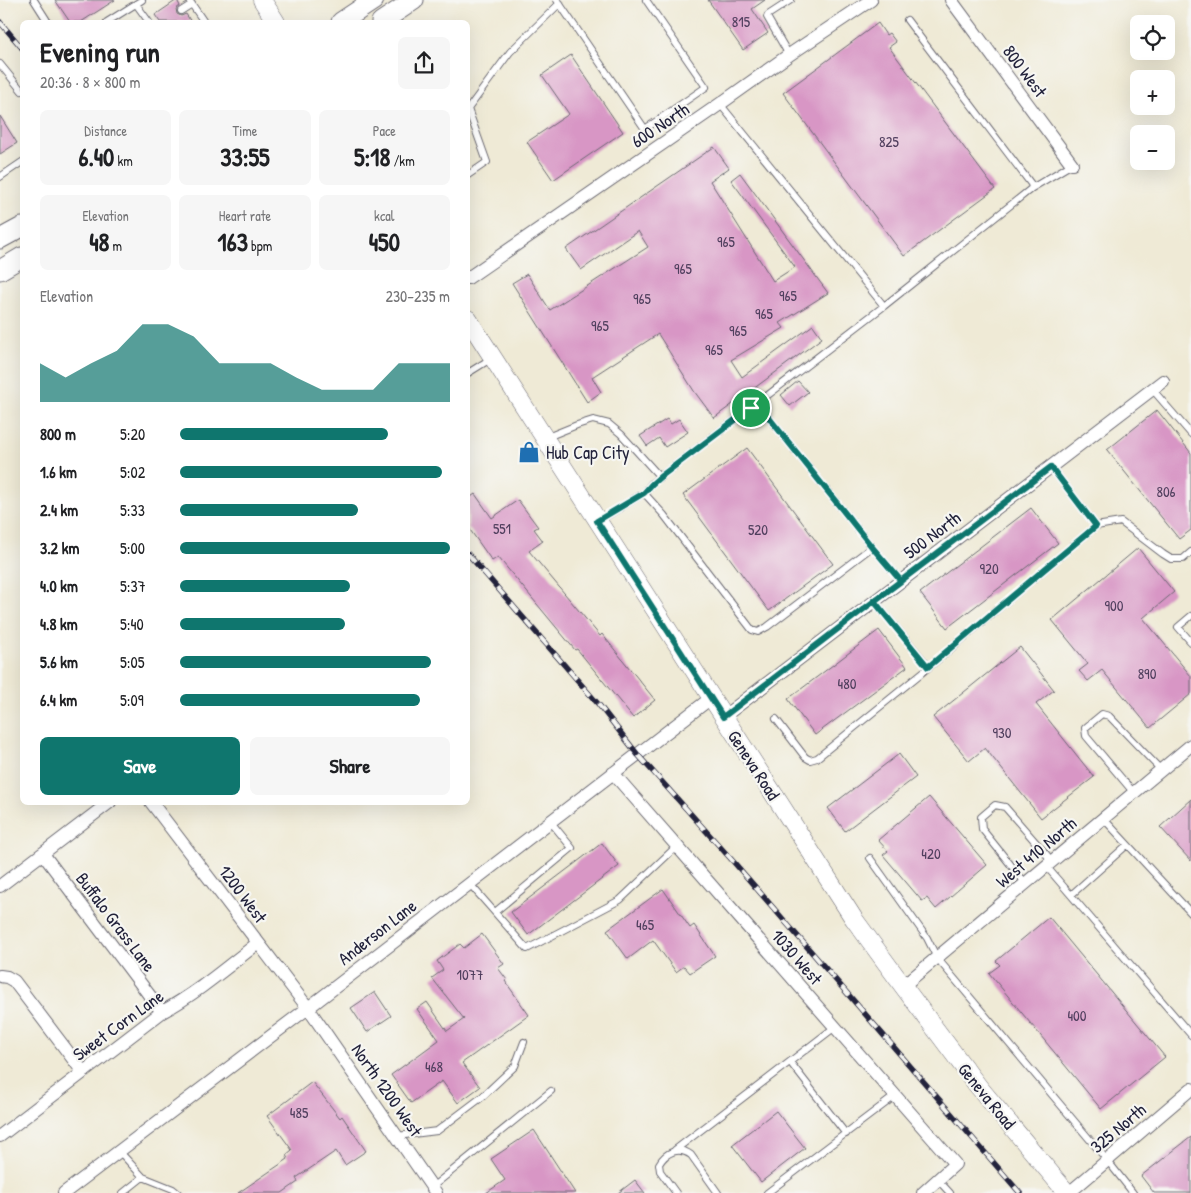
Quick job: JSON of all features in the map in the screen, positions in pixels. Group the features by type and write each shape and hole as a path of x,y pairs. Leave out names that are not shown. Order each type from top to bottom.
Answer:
{"main road":[{"path":"262,0 275,20"},
{"path":"344,20 374,0"},
{"path":"383,20 414,0"},
{"path":"0,239 20,228"},
{"path":"0,270 20,258"},
{"name":"Geneva Road","path":"470,322 854,919 978,1086 1068,1193"}],"street":[{"name":"600 North","path":"470,277 871,0"},
{"name":"800 West","path":"951,0 1072,164"},
{"name":"500 North","path":"723,717 1163,381"},
{"name":"Anderson Lane","path":"64,1193 711,698"},
{"name":"West 410 North","path":"903,986 1191,745"},
{"name":"1030 West","path":"613,773 955,1164 938,1180"},
{"path":"0,886 106,805"},
{"name":"1200 West","path":"153,805 308,1008"},
{"name":"Buffalo Grass Lane","path":"43,854 162,1012"},
{"name":"Sweet Corn Lane","path":"0,1136 162,1012 202,987 258,943"},
{"path":"0,976 7,976 14,981 83,1072"},
{"name":"North 1200 West","path":"308,1008 434,1190"},
{"name":"325 North","path":"1068,1193 1191,1089"},
{"path":"923,1193 938,1180"}],"lane":[{"path":"34,0 47,20"},
{"path":"470,106 510,52 558,2 645,129 706,87 646,0"},
{"path":"789,55 767,17 791,0"},
{"path":"110,20 139,2 148,20"},
{"path":"181,11 190,2 203,20"},
{"path":"907,20 1031,184 1032,188"},
{"path":"0,64 20,89"},
{"path":"720,104 884,306"},
{"path":"470,115 487,162 470,173"},
{"path":"0,177 20,163"},
{"path":"597,521 644,493 660,477 884,306 1032,188 1072,164"},
{"path":"470,372 492,358"},
{"path":"1152,389 1191,434"},
{"path":"751,408 762,409 901,581"},
{"path":"544,438 577,424 593,420 609,424 621,434 660,477"},
{"path":"1051,467 1096,526"},
{"path":"644,493 664,515 752,630 758,632 872,547"},
{"path":"776,719 805,757 810,760 817,758 1096,526 1121,522 1171,559 1183,559 1191,552"},
{"path":"874,601 928,667"},
{"path":"1191,616 1178,627 1191,642"},
{"path":"1134,793 1086,736 1085,728 1102,714 1109,716 1161,770"},
{"path":"1026,884 982,829 981,817 995,805 1005,807 1049,864 1070,895 1191,1034"},
{"path":"1103,818 1191,913"},
{"path":"495,912 572,848 550,820"},
{"path":"1070,895 1127,845"},
{"path":"469,883 527,949 620,900 677,846"},
{"path":"870,858 927,938 937,958 1133,1193"},
{"path":"676,1193 660,1170 660,1161 835,1027"},
{"path":"397,1136 437,1131 482,1097 515,1066 524,1042"},
{"path":"790,1062 846,1134"},
{"path":"434,1190 551,1091"},
{"path":"767,1193 895,1096"},
{"path":"675,1150 681,1150 691,1155 718,1193"},
{"path":"119,1151 143,1177 173,1189 178,1193"},
{"path":"123,1193 143,1177"},
{"path":"938,1180 950,1193"}],"building":[{"path":"55,0 115,0 84,20 69,20"},
{"path":"177,0 180,6 176,9 177,14 181,16 186,14 190,20 159,20 155,15"},
{"path":"708,0 765,0 752,9 768,33 743,50"},
{"path":"878,23 886,35 889,33 896,42 889,47 995,189 904,256 783,93"},
{"path":"571,55 623,132 553,180 527,142 569,114 542,75"},
{"path":"0,116 17,143 0,154"},
{"path":"714,147 729,168 710,181 773,281 795,267 731,180 740,173 828,293 780,323 784,328 731,360 742,377 813,325 822,338 714,418 694,391 658,334 592,377 601,392 587,402 512,283 527,274 550,310 648,247 638,231 581,270 566,249"},
{"path":"798,381 808,392 790,406 781,395"},
{"path":"1157,410 1191,453 1191,530 1179,539 1107,450"},
{"path":"667,419 671,424 679,419 688,432 665,447 659,438 647,446 640,436"},
{"path":"747,448 833,564 769,611 683,495"},
{"path":"475,494 492,518 518,500 538,527 534,529 543,541 529,551 600,636 602,634 655,700 633,718 498,557 492,561 470,530 470,498"},
{"path":"1031,508 1058,543 947,628 920,593"},
{"path":"1138,548 1174,592 1143,618 1191,676 1191,694 1150,728 1102,670 1088,681 1079,671 1088,664 1052,620"},
{"path":"879,630 907,667 815,735 788,699"},
{"path":"1020,647 1054,690 1036,704 1094,777 1041,818 985,748 969,761 933,717"},
{"path":"899,754 916,777 845,831 828,808"},
{"path":"929,797 987,865 936,909 927,898 922,901 883,855 888,851 878,840"},
{"path":"1191,799 1191,861 1160,827"},
{"path":"602,843 619,866 528,935 511,912"},
{"path":"663,889 690,928 694,925 715,956 690,973 684,966 676,972 653,940 628,959 607,930"},
{"path":"1049,917 1165,1057 1101,1109 989,973 1000,965 996,961"},
{"path":"482,934 504,964 498,968 529,1015 462,1063 480,1087 458,1103 442,1081 411,1103 391,1075 439,1040 417,1009 427,1002 447,1031 464,1019 432,978 443,970 437,961 460,944 464,948"},
{"path":"375,992 391,1016 367,1032 351,1008"},
{"path":"312,1082 340,1118 342,1116 366,1151 345,1165 336,1151 296,1178 298,1182 282,1193 238,1193 288,1159 286,1155 292,1150 267,1116"},
{"path":"776,1111 805,1148 761,1182 732,1145"},
{"path":"534,1130 575,1193 486,1193 505,1180 491,1159"},
{"path":"1191,1137 1191,1193 1154,1193 1141,1176"},
{"path":"635,1180 645,1193 618,1193"}],"railway":[{"path":"0,22 20,46"},
{"path":"470,556 599,705 638,755 731,859 1020,1193"}],"place":[{"name":"Hub Cap City","path":"529,452"}],"route":[{"path":"751,408 660,477 644,493 597,521 723,717 874,601 901,581 1051,467 1096,526 928,667 874,601 901,581 762,409 751,408"}]}
